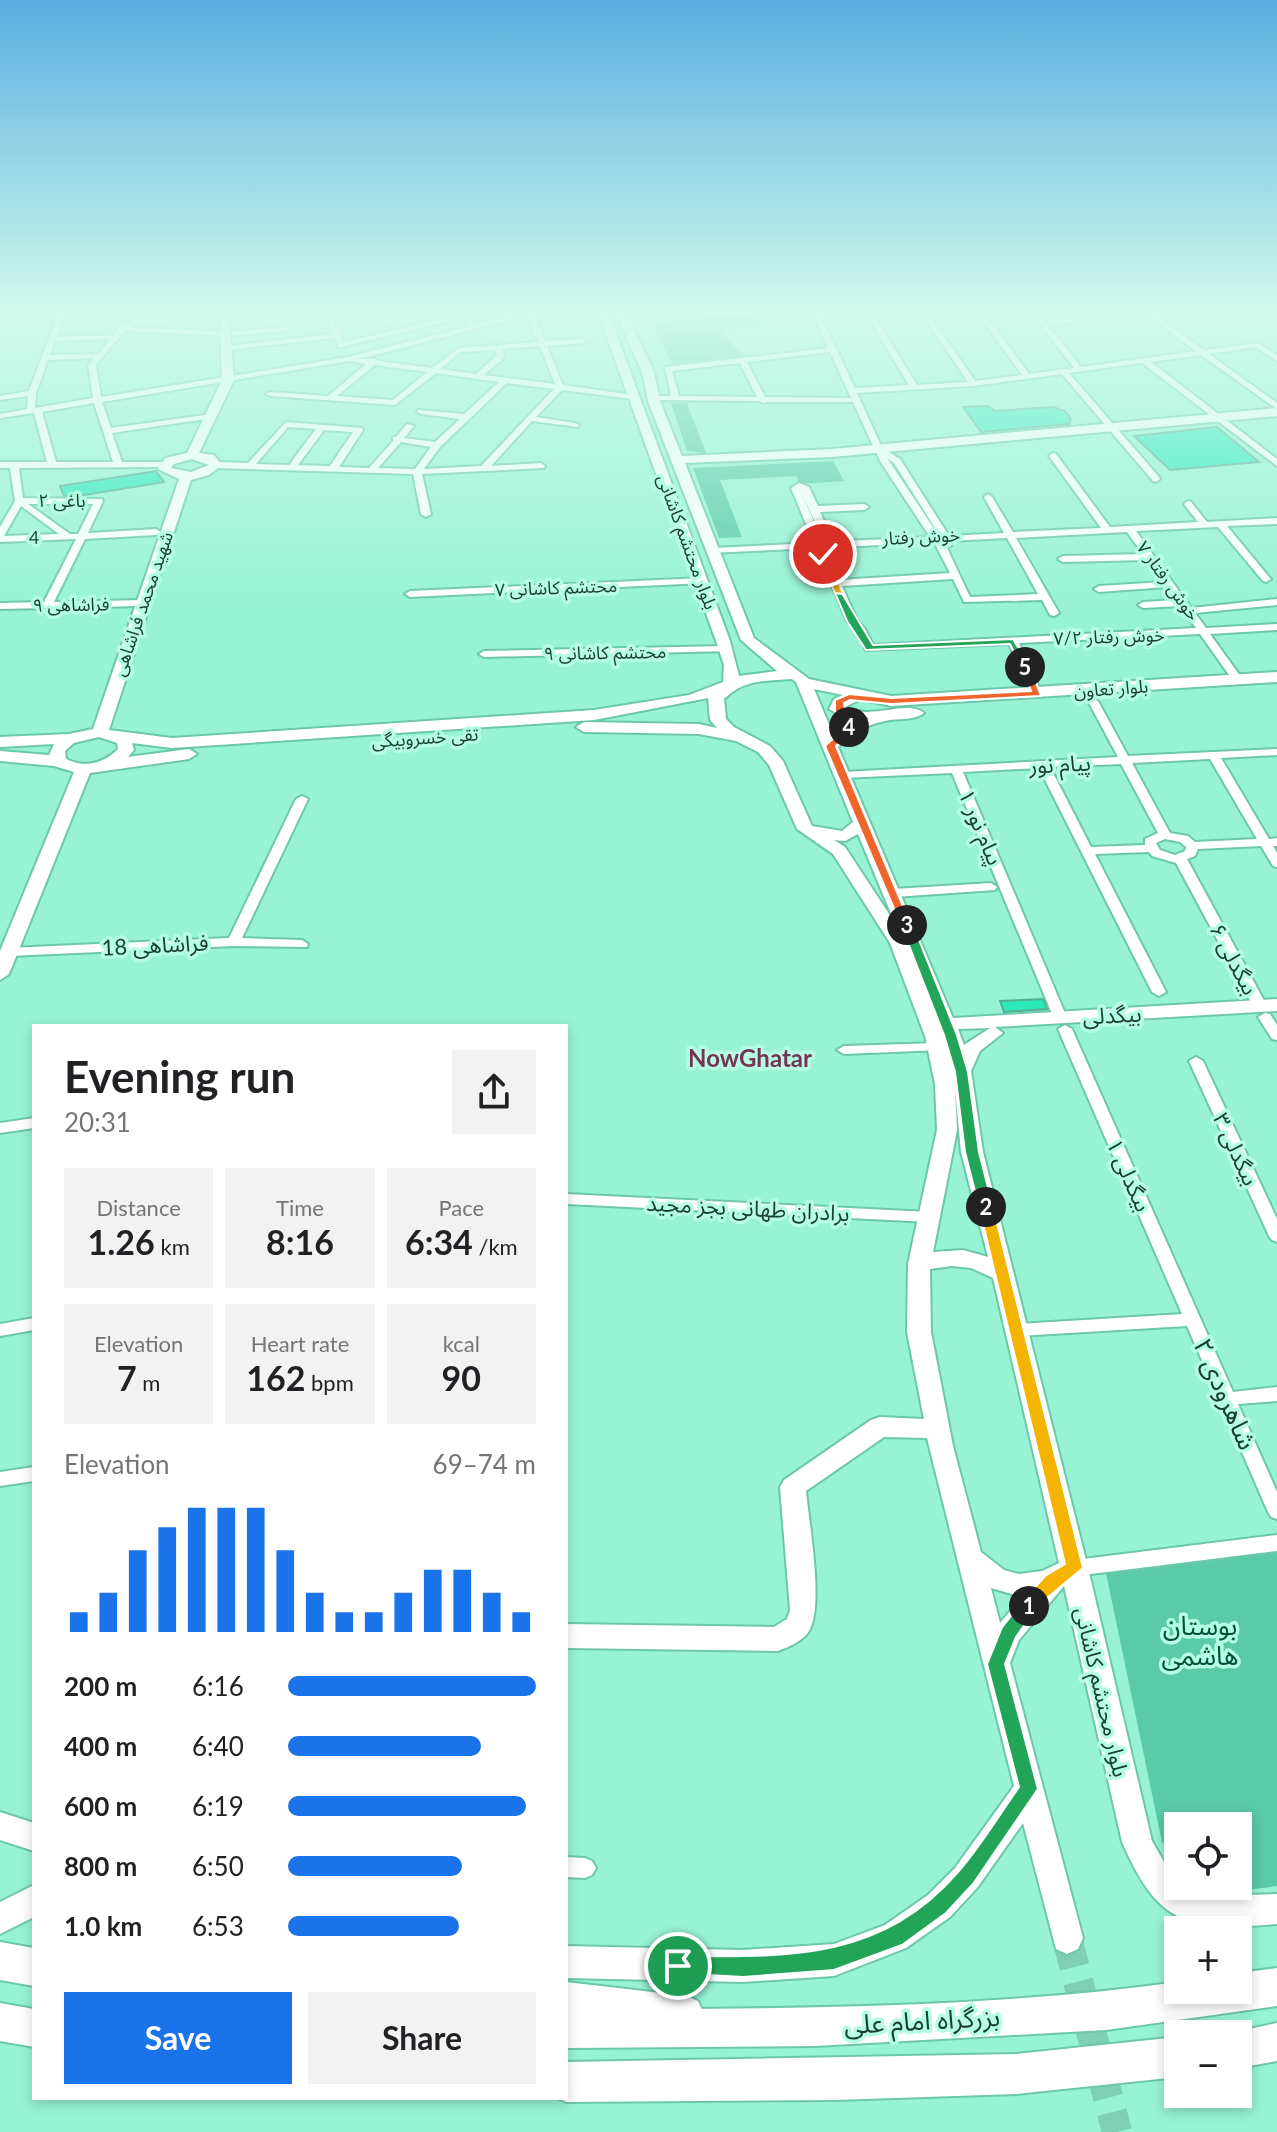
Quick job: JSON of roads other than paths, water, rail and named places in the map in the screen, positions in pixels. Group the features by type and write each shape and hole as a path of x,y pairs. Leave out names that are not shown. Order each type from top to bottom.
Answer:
{"highway":[{"path":"0,1961 32,1967"},
{"name":"بزرگراه امام علی","path":"568,2029 815,2027 1106,2011 1277,1987"},
{"path":"0,2022 32,2028"},
{"path":"1252,2046 1277,2042"},
{"path":"568,2082 790,2081 1016,2074 1164,2058"}],"main road":[{"path":"192,455 214,410"},
{"name":"بلوار محتشم کاشانی","path":"638,410 729,657 729,686 716,698 714,708 718,720 728,730 764,749 777,764 805,829 839,851 870,903 899,943 961,1072 972,1152 1018,1330 1063,1574 1137,1842 1150,1876 1175,1900 1208,1912 1236,1915 1277,1909"},
{"name":"بلوار محتشم کاشانی","path":"658,410 748,640 755,649"},
{"path":"677,460 881,449 1218,419 1274,410"},
{"path":"192,455 210,458 216,465 206,472 186,476 168,473 165,465 175,458 192,455"},
{"name":"شهید محمد فراشاهی","path":"100,732 186,476"},
{"path":"729,657 751,663 759,654 755,649"},
{"path":"755,649 802,680"},
{"name":"تقی خسروبیگی","path":"100,732 172,743 594,715 659,706 769,673 802,680"},
{"name":"بلوار تعاون","path":"802,680 856,696 891,701 1277,677"},
{"name":"بلوار محتشم کاشانی","path":"802,680 895,896 945,1035 947,1130 919,1264 919,1332 938,1429 969,1557 1067,1938"},
{"name":"بلوار تعاون","path":"867,718 1277,688"},
{"path":"856,696 839,702 837,709 845,715 867,718"},
{"path":"659,706 677,716 675,723 665,727"},
{"path":"830,746 848,728 867,718"},
{"name":"تقی خسروبیگی","path":"84,768 172,755 566,729 665,727 699,729 745,738"},
{"path":"0,742 69,739 100,732"},
{"path":"106,765 126,750 124,740 118,736"},
{"path":"58,761 57,750 69,739"},
{"path":"0,756 58,761 84,768 0,974"},
{"path":"805,829 821,835 845,836 863,823"},
{"path":"870,903 886,908 895,896"},
{"name":"بیگدلی","path":"945,1035 1270,1011"},
{"name":"بیگدلی","path":"945,1035 993,1033 1063,1024"},
{"path":"961,1072 972,1047 993,1033"},
{"path":"919,1264 939,1257 962,1256 984,1262 1004,1274"},
{"path":"568,1636 778,1639 798,1626 803,1610 793,1487 880,1427 938,1429"},
{"path":"969,1557 988,1576 1001,1583 1037,1586 1063,1574"},
{"path":"996,1664 1008,1633 1063,1574"},
{"path":"568,1962 743,1966 834,1960 895,1937 939,1906 966,1878 1029,1789"},
{"path":"0,1826 32,1836"},
{"path":"0,1919 32,1901"},
{"path":"568,1998 815,2027"}],"street":[{"path":"0,416 38,410"},
{"path":"101,410 118,464"},
{"path":"426,514 417,472 437,445 473,410"},
{"path":"482,470 539,410"},
{"path":"861,410 884,461 940,538 967,600 1045,597"},
{"path":"1098,410 1156,479"},
{"path":"1207,410 1277,463"},
{"path":"34,411 52,464"},
{"path":"421,412 466,417"},
{"path":"107,431 212,416"},
{"path":"532,419 575,425"},
{"path":"250,466 286,424 359,430 332,470"},
{"path":"371,471 410,426"},
{"path":"291,468 322,427"},
{"path":"396,439 437,445"},
{"path":"1053,456 1106,528"},
{"path":"0,465 165,465"},
{"name":"باغی ۲","path":"14,465 19,501 99,501 80,538"},
{"path":"216,465 417,472 541,466"},
{"path":"823,543 815,509 804,487 795,488 840,583 955,576"},
{"path":"988,497 1054,613"},
{"path":"19,501 68,537"},
{"name":"4","path":"19,501 0,537 80,538 156,532"},
{"path":"1188,504 1205,525"},
{"path":"815,509 864,507"},
{"name":"خوش رفتار","path":"712,548 1277,521"},
{"path":"1220,524 1266,579"},
{"name":"خوش رفتار","path":"1009,535 1130,529"},
{"name":"خوش رفتار ۷","path":"1130,529 1238,680"},
{"path":"48,605 80,538"},
{"path":"1063,559 1152,557"},
{"name":"محتشم کاشانی ۷","path":"410,594 702,581"},
{"name":"خوش رفتار ۷/۲","path":"840,583 852,621 870,648 1277,627"},
{"path":"1099,589 1171,584"},
{"path":"1143,605 1187,607 1277,602"},
{"name":"فراشاهی ۹","path":"0,606 142,603"},
{"path":"1013,641 1037,694"},
{"name":"محتشم کاشانی ۹","path":"484,654 729,657"},
{"path":"1093,701 1165,835"},
{"name":"پیام نور","path":"843,775 1277,752"},
{"path":"1214,756 1237,798 1271,842 1277,863"},
{"path":"1043,765 1159,992"},
{"name":"پیام نور ۱","path":"956,769 1027,938"},
{"path":"234,942 302,799"},
{"path":"1150,848 1152,839 1165,835 1184,839 1192,846 1271,842"},
{"path":"1087,851 1150,848 1162,856 1180,858 1191,853 1192,846"},
{"name":"بیگدلی ۶","path":"1180,858 1208,912 1270,1011 1277,1036"},
{"path":"895,896 991,887"},
{"name":"بیگدلی ۱","path":"1027,938 1192,1320"},
{"name":"فراشاهی 18","path":"9,952 234,942 302,944"},
{"path":"844,1050 945,1035"},
{"name":"بیگدلی ۳","path":"1196,1061 1277,1235"},
{"path":"0,1128 32,1123"},
{"name":"برادران طهانی بجز مجید","path":"568,1199 930,1217"},
{"path":"1018,1330 1192,1320"},
{"name":"شاهرودی ۲","path":"1192,1320 1277,1512"},
{"path":"0,1330 32,1324"},
{"path":"1227,1399 1277,1394"},
{"path":"0,1479 32,1474"},
{"path":"1063,1574 1277,1543"}],"tunnel":[{"path":"1067,1938 1117,2132"}],"district":[{"name":"NowGhatar","path":"750,1059"}],"park label":[{"name":"بوستان هاشمی","path":"1200,1641"}]}
